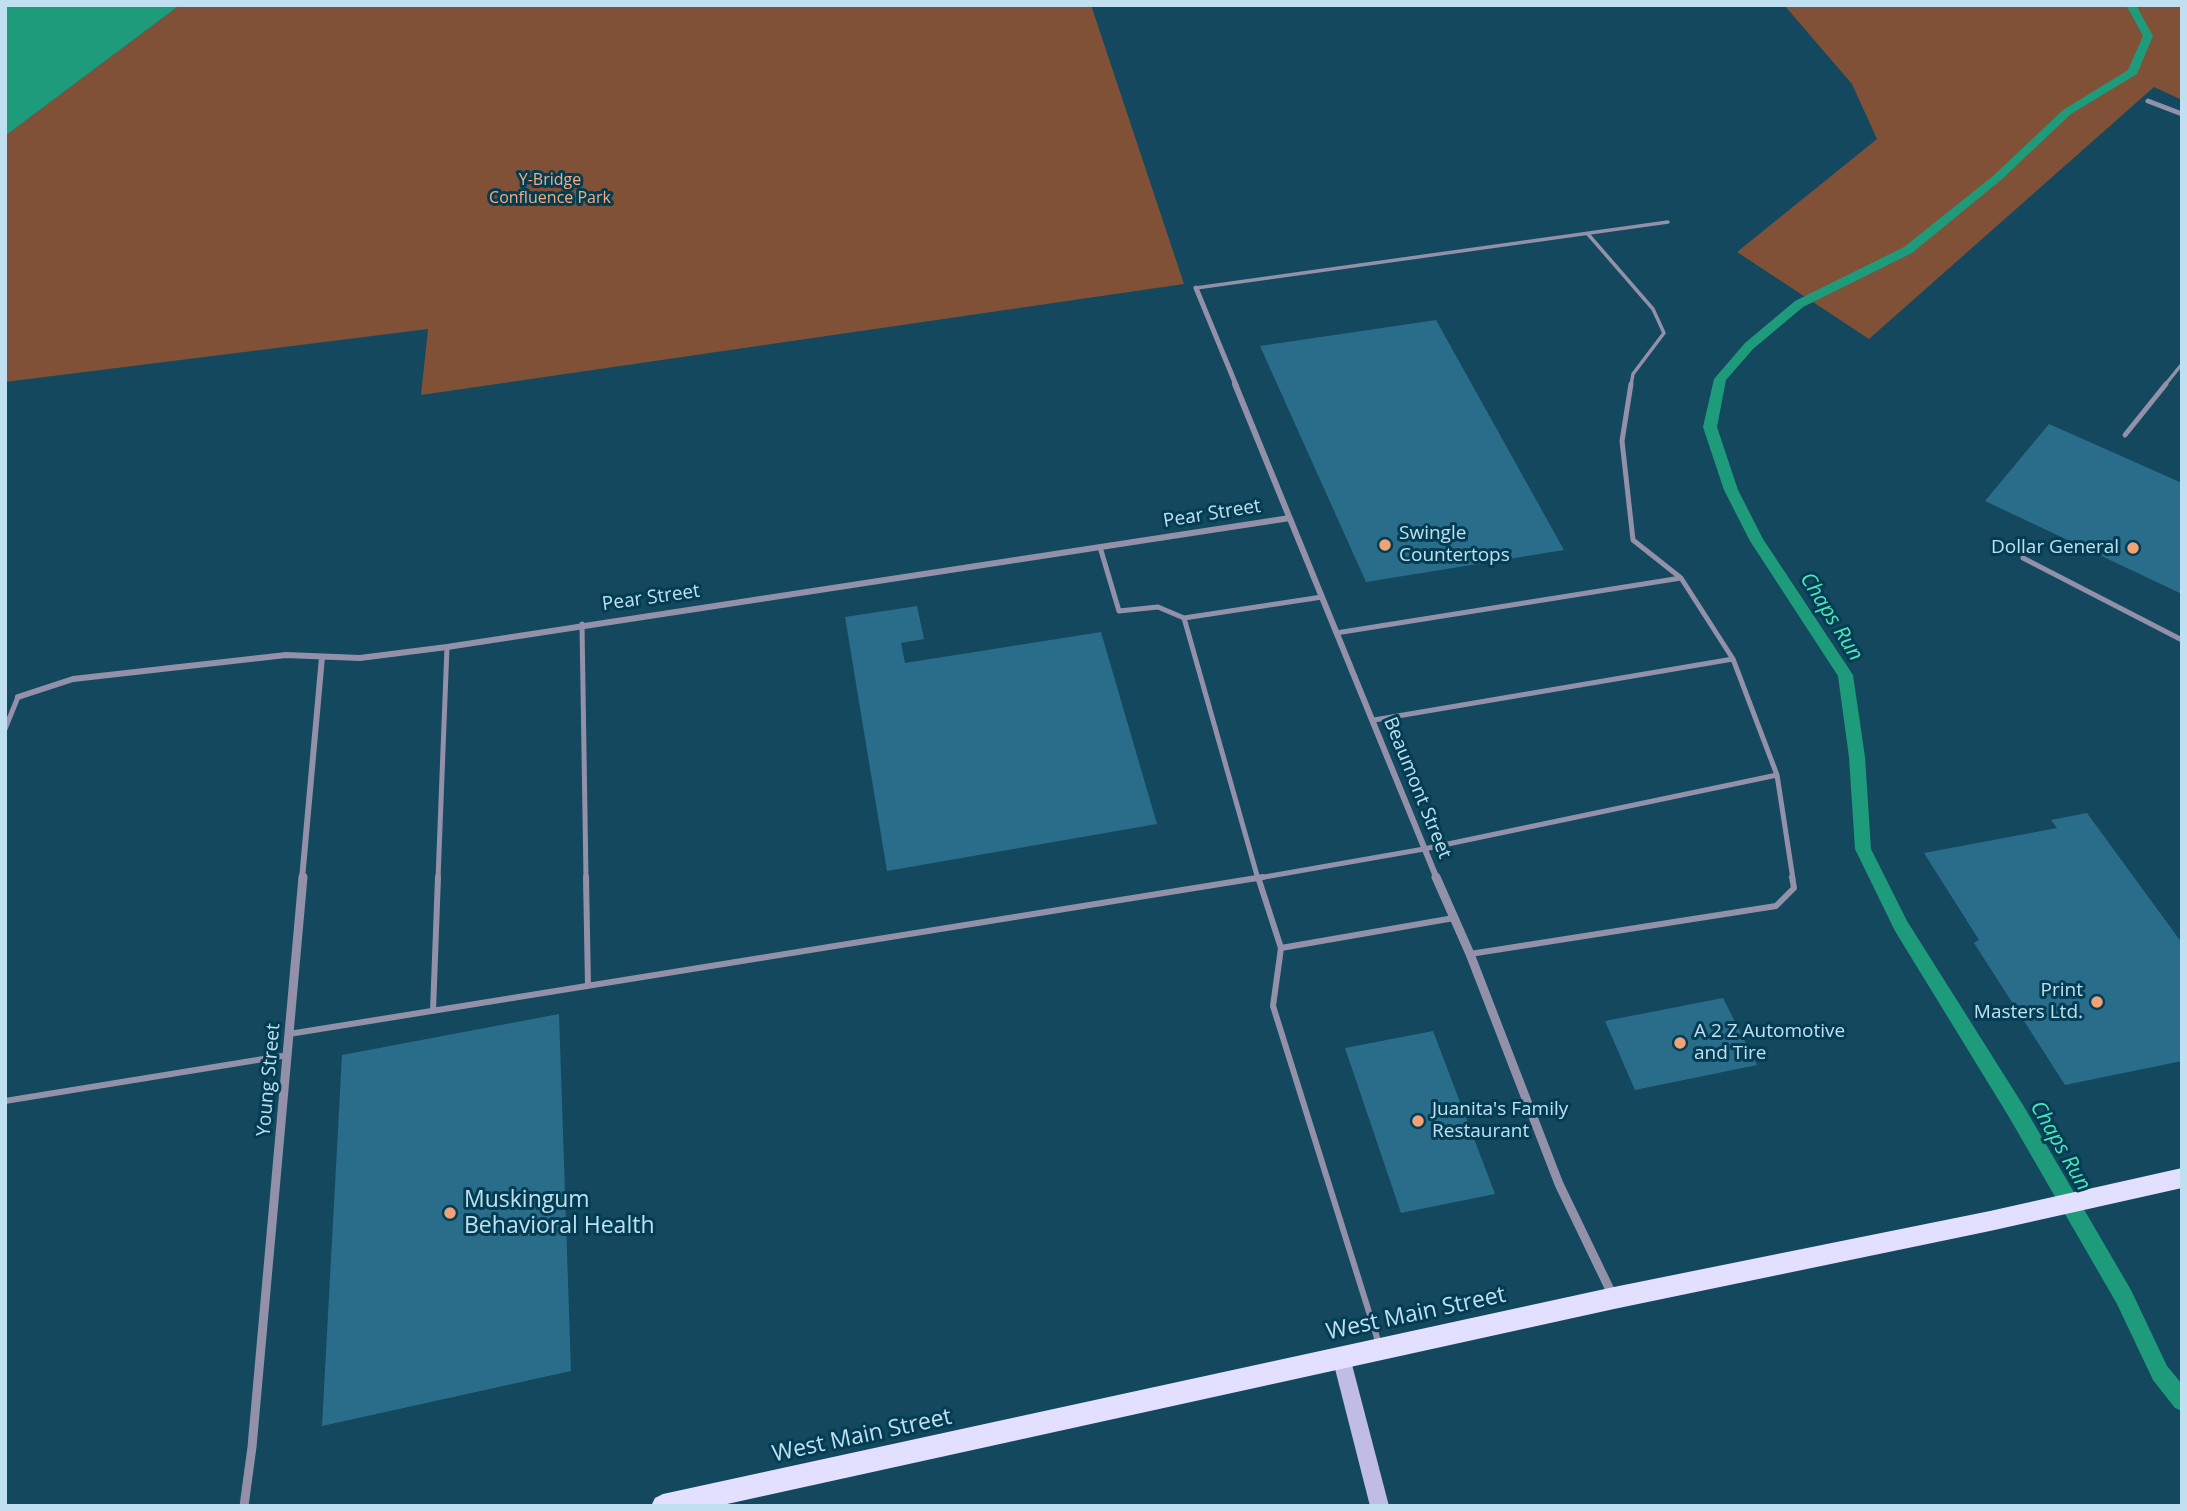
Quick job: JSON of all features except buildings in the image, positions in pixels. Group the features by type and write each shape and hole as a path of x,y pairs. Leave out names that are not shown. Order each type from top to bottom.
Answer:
{"main road":[{"name":"West Main Street","path":"663,1506 1614,1298 1990,1221 2182,1178"}],"street":[{"path":"2148,101 2182,114"},
{"name":"Beaumont Street","path":"1196,288 1374,720 1424,849 1470,954 1559,1184 1614,1298"},
{"name":"Pear Street","path":"18,697 73,679 286,655 360,658 447,647 582,624 1290,518"},
{"name":"Young Street","path":"244,1506 252,1447 322,657"},
{"path":"1341,1357 1380,1506"}],"lane":[{"path":"1196,288 1668,222"},
{"path":"1470,954 1776,906 1794,888 1777,775 1733,659 1681,578 1633,540 1622,441 1633,374 1664,333 1653,309 1587,233"},
{"path":"2125,435 2182,364"},
{"path":"1100,547 1119,611 1158,607 1184,618 1322,597"},
{"path":"2022,558 2182,640"},
{"path":"1336,632 1681,578"},
{"path":"1184,618 1258,878 1281,948 1273,1006 1381,1350"},
{"path":"582,624 588,986"},
{"path":"433,1010 447,647"},
{"path":"1374,720 1733,659"},
{"path":"5,729 18,697"},
{"path":"289,1034 1258,878 1424,849 1777,775"},
{"path":"1281,948 1455,918"},
{"path":"5,1101 288,1055"}],"green space":[{"name":"Y-Bridge Confluence Park","path":"180,5 1091,5 1184,284 421,395 428,329 5,382 5,136"},
{"path":"1784,5 2182,5 2182,100 2154,87 1869,339 1737,252 1877,139 1852,84"}],"shaded area":[{"path":"5,5 180,5 5,136"}],"waterway":[{"name":"Chaps Run","path":"2131,5 2148,36 2133,72 2067,112 1997,178 1908,250 1799,304 1749,346 1720,379 1710,427 1731,490 1757,541 1845,675 1857,757 1863,849 1901,926 2016,1111 2124,1297 2160,1373 2182,1401"}],"place":[{"name":"Swingle Countertops","path":"1385,545"},
{"name":"Dollar General","path":"2133,548"},
{"name":"Print Masters Ltd.","path":"2097,1002"},
{"name":"A 2 Z Automotive and Tire","path":"1680,1043"},
{"name":"Juanita's Family Restaurant","path":"1418,1121"},
{"name":"Muskingum Behavioral Health","path":"450,1213"}]}
